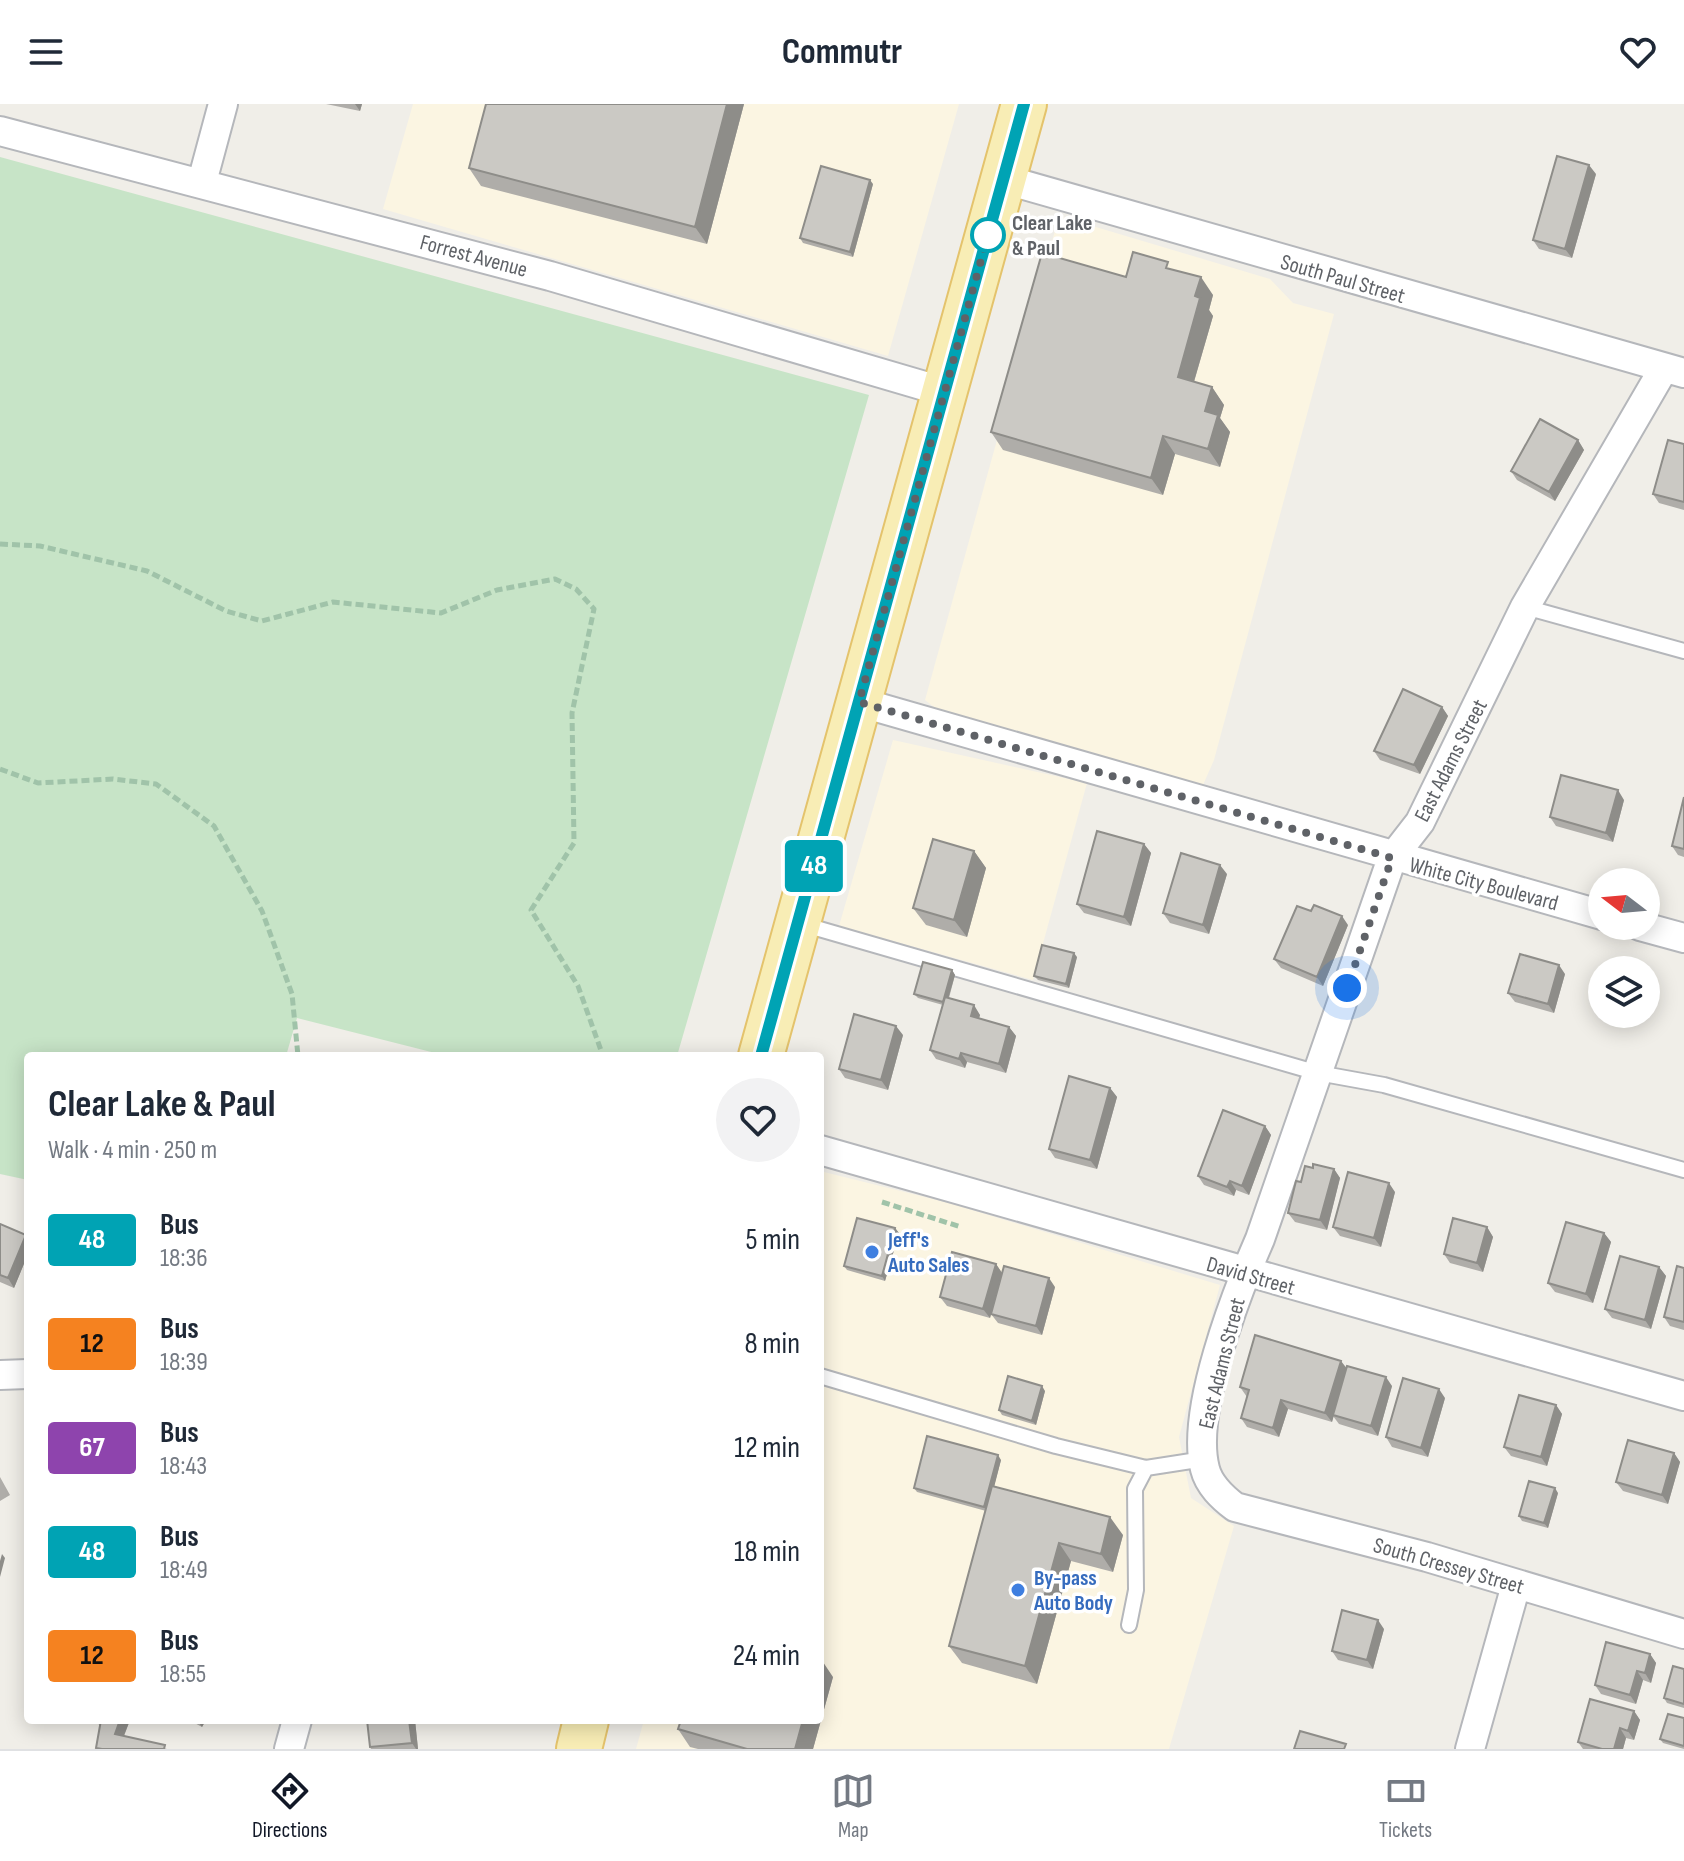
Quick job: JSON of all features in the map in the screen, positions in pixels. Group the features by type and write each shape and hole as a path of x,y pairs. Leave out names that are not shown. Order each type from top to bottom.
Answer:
{"main road":[{"path":"762,1052 1024,104"},
{"path":"579,1749 585,1724"}],"street":[{"path":"202,182 223,104"},
{"name":"Forrest Avenue","path":"0,131 550,276 945,392"},
{"name":"South Paul Street","path":"1003,179 1674,370"},
{"name":"East Adams Street","path":"1217,1492 1205,1470 1202,1427 1244,1274 1392,858 1425,814 1525,607 1674,370"},
{"name":"White City Boulevard","path":"859,702 1392,858 1588,911"},
{"path":"1660,931 1684,938"},
{"name":"David Street","path":"824,1151 1244,1274 1684,1396"},
{"path":"0,1375 24,1374"},
{"name":"South Cressey Street","path":"1217,1492 1235,1507 1269,1518 1427,1557 1684,1634"},
{"path":"1470,1749 1516,1585"},
{"path":"289,1749 296,1724"}],"lane":[{"path":"1525,607 1684,651"},
{"path":"798,923 1318,1073 1384,1085 1684,1170"},
{"path":"824,1377 1056,1446 1146,1468 1204,1459"},
{"path":"1129,1625 1136,1590 1135,1489 1146,1468"}],"path":[{"path":"0,544 40,546 147,571 226,611 262,621 333,602 441,613 497,590 555,579 576,589 594,609 572,713 574,843 531,910 578,986 602,1052"},
{"path":"0,769 38,783 113,779 156,784 214,826 262,911 292,994 298,1052"},
{"path":"877,1200 961,1227"}],"shaded area":[{"path":"413,104 959,104 888,356 383,209"},
{"path":"1059,216 1270,279 1293,303 1334,314 1214,760 1203,785 943,714 925,700"},
{"path":"893,740 1087,783 1033,980 839,926"},
{"path":"824,1172 949,1203 1220,1285 1179,1437 1191,1498 1234,1526 1169,1749 636,1749 643,1724 824,1724"}],"green space":[{"path":"0,157 869,395 678,1052 431,1052 297,1018 287,1052 24,1052 24,1179 0,1174"}],"building":[{"path":"486,104 727,104 695,227 469,168"},
{"path":"1557,156 1589,165 1565,249 1533,240"},
{"path":"821,166 870,180 850,252 800,238"},
{"path":"1133,252 1168,262 1166,268 1201,277 1195,296 1200,298 1178,377 1212,387 1205,411 1218,415 1208,449 1163,436 1151,478 991,432 1042,253 1126,277"},
{"path":"1540,419 1578,440 1549,492 1511,471"},
{"path":"1668,440 1684,444 1684,502 1653,494"},
{"path":"1403,689 1442,707 1414,765 1374,751"},
{"path":"1561,775 1618,790 1606,833 1550,817"},
{"path":"1684,797 1684,849 1672,846"},
{"path":"1097,831 1144,844 1124,917 1077,904"},
{"path":"933,839 974,851 954,920 913,908"},
{"path":"1181,853 1220,865 1203,925 1163,913"},
{"path":"1314,905 1342,916 1317,977 1274,959 1297,906 1311,911"},
{"path":"1042,945 1074,953 1066,984 1034,976"},
{"path":"1520,954 1559,965 1548,1004 1508,993"},
{"path":"923,962 952,970 943,1002 914,994"},
{"path":"945,997 974,1005 971,1016 1009,1027 999,1064 961,1053 959,1059 930,1050"},
{"path":"854,1014 896,1026 881,1080 839,1069"},
{"path":"1069,1076 1110,1088 1090,1160 1049,1149"},
{"path":"1223,1110 1265,1126 1242,1186 1230,1181 1227,1187 1198,1176"},
{"path":"1313,1164 1334,1169 1320,1220 1288,1213 1296,1181 1301,1182 1305,1166 1313,1168"},
{"path":"1348,1172 1389,1183 1374,1238 1333,1227"},
{"path":"857,1218 895,1228 882,1276 844,1266"},
{"path":"1453,1218 1487,1227 1477,1263 1444,1254"},
{"path":"1566,1222 1604,1233 1586,1294 1548,1283"},
{"path":"0,1224 24,1234 24,1240 8,1278 0,1275"},
{"path":"952,1252 996,1264 983,1309 940,1297"},
{"path":"1620,1256 1659,1267 1645,1320 1605,1309"},
{"path":"1004,1266 1049,1278 1036,1326 991,1314"},
{"path":"1677,1266 1684,1268 1684,1322 1664,1317"},
{"path":"1255,1335 1341,1361 1325,1413 1281,1400 1273,1428 1241,1418 1249,1390 1240,1387"},
{"path":"1347,1366 1386,1377 1371,1426 1333,1415"},
{"path":"1008,1376 1042,1386 1032,1421 999,1410"},
{"path":"1403,1378 1439,1389 1421,1448 1386,1437"},
{"path":"1519,1395 1556,1405 1541,1457 1504,1447"},
{"path":"927,1436 998,1455 984,1507 914,1488"},
{"path":"1628,1440 1674,1453 1662,1495 1616,1482"},
{"path":"1529,1481 1555,1488 1544,1523 1519,1516"},
{"path":"992,1486 1110,1517 1101,1554 1059,1543 1025,1666 949,1646"},
{"path":"1342,1610 1378,1620 1367,1660 1332,1651"},
{"path":"1606,1642 1650,1654 1645,1673 1637,1671 1630,1695 1595,1685"},
{"path":"1673,1666 1684,1669 1684,1704 1664,1698"},
{"path":"1590,1699 1634,1711 1628,1731 1620,1728 1614,1749 1578,1742"},
{"path":"1668,1714 1684,1718 1684,1746 1660,1739"},
{"path":"100,1724 119,1724 115,1734 165,1745 164,1749 96,1748"},
{"path":"367,1724 410,1724 412,1743 370,1747"},
{"path":"680,1724 802,1724 795,1749 747,1749 678,1729"},
{"path":"1300,1731 1346,1744 1344,1749 1294,1749"}],"bus line":[{"name":"48","path":"762,1052 1024,104"}],"place":[{"name":"Clear Lake & Paul","path":"988,235"},
{"name":"Jeff's Auto Sales","path":"872,1252"},
{"name":"By-pass Auto Body","path":"1018,1590"}],"route":[{"path":"988,235 859,702 1392,858 1347,988"}]}
